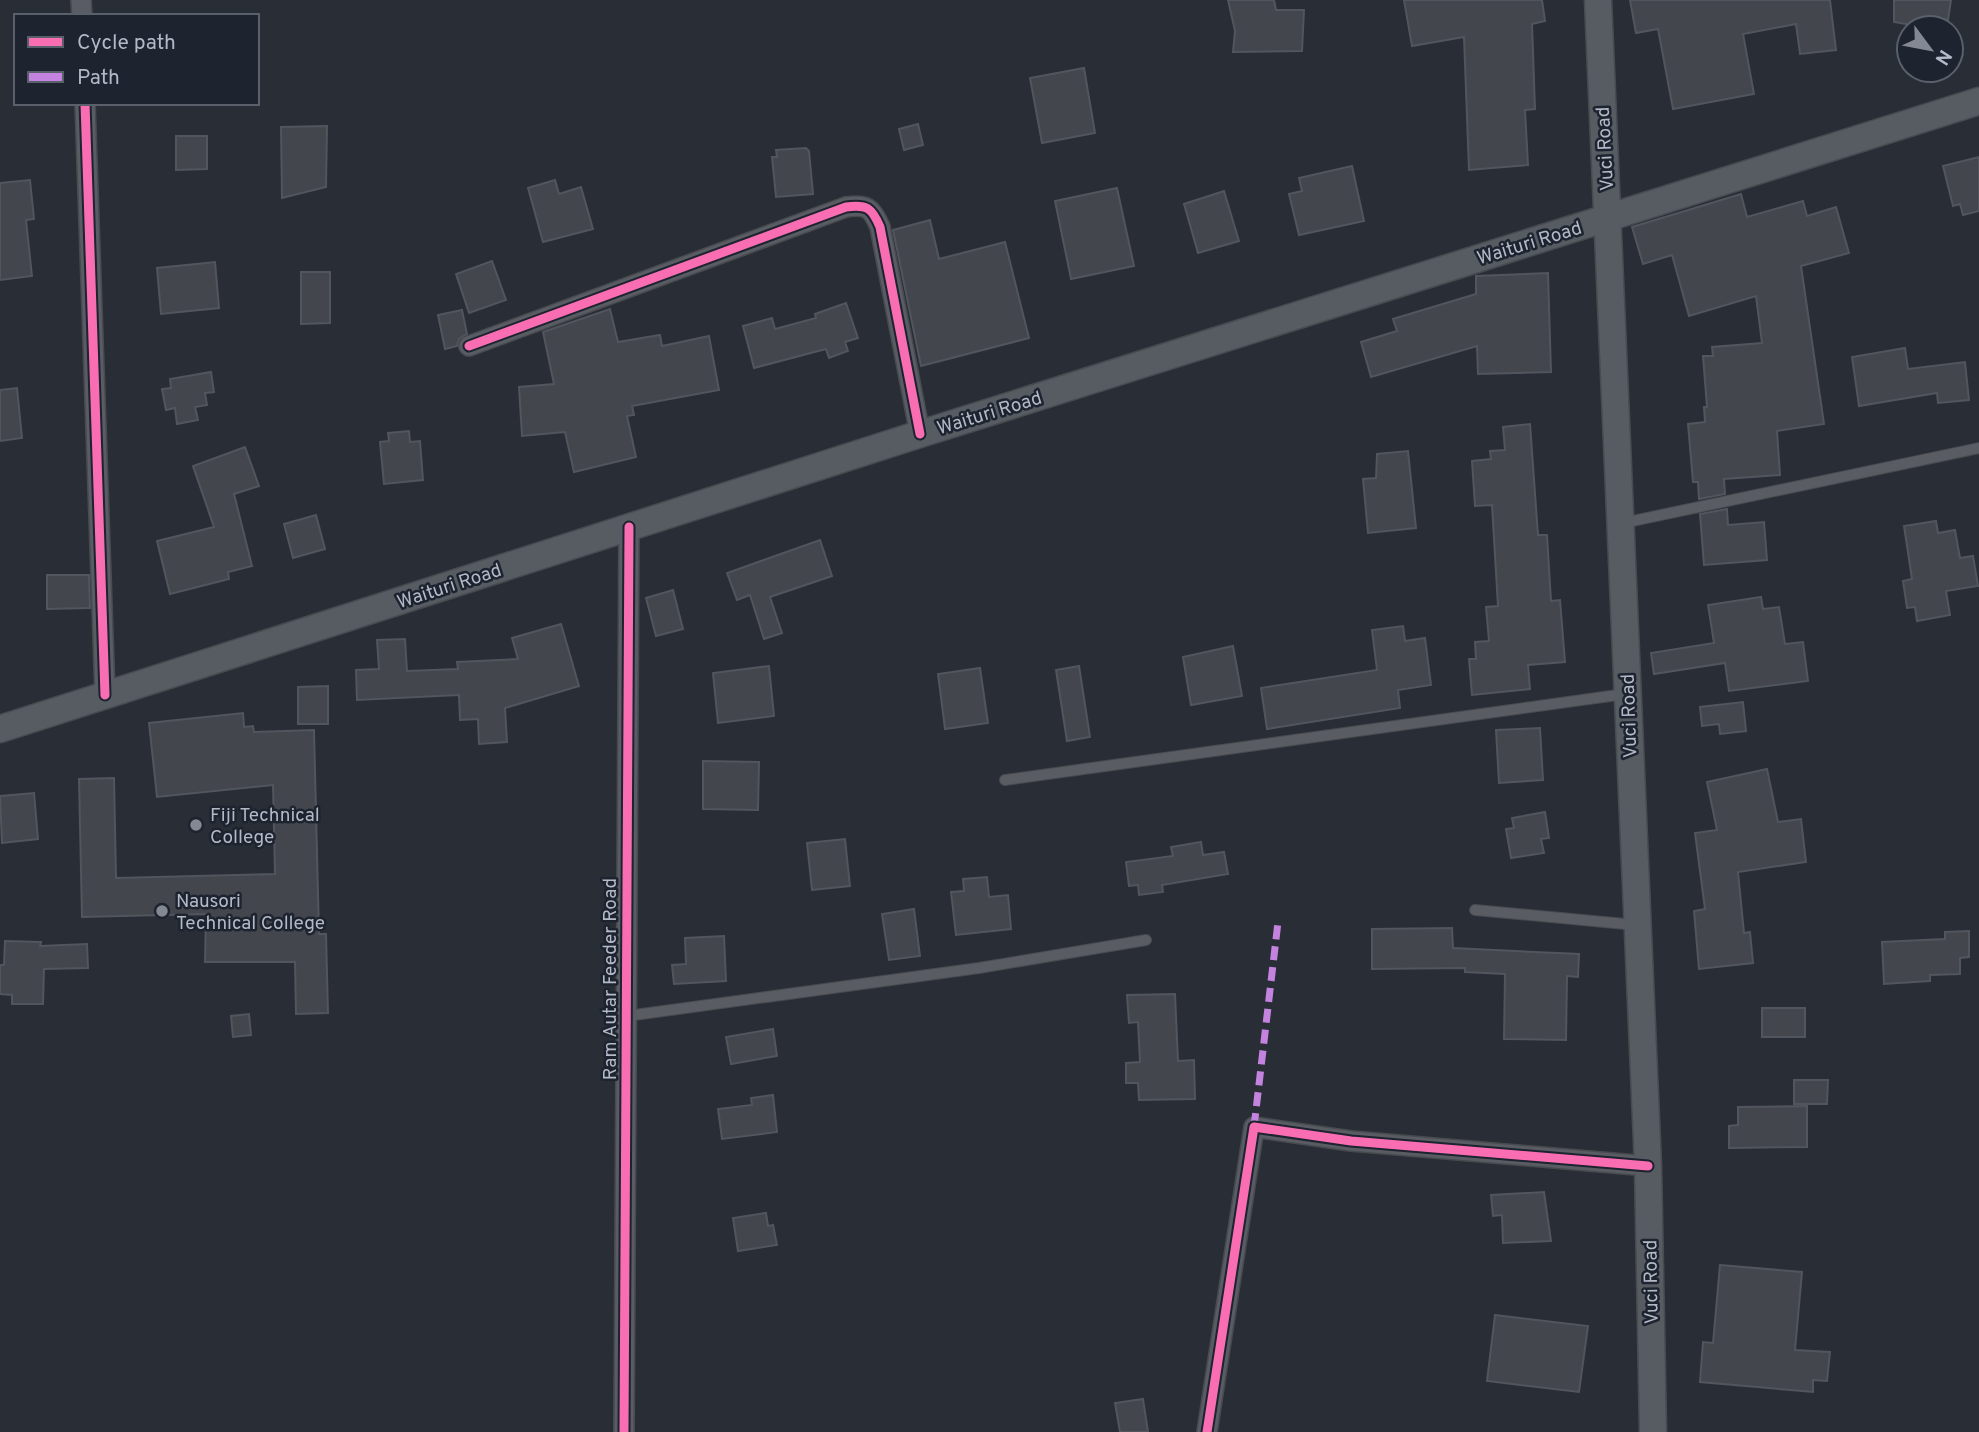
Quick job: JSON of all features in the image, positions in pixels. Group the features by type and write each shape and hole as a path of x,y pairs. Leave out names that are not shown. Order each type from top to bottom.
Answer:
{"main road":[{"name":"Vuci Road","path":"1598,0 1648,1166 1653,1432"},
{"name":"Waituri Road","path":"0,729 920,434 1979,101"}],"street":[{"path":"85,105 105,695"},
{"path":"469,346 833,212 861,205 874,211 880,227 920,434"},
{"name":"Ram Autar Feeder Road","path":"625,1432 629,527"},
{"path":"1207,1432 1254,1127 1351,1141 1648,1166"}],"lane":[{"path":"1622,523 1979,448"},
{"path":"1005,780 1627,694"},
{"path":"1475,910 1637,925"},
{"path":"627,1016 979,968 1146,940"}],"building":[{"path":"1228,0 1274,0 1276,10 1304,10 1302,51 1233,52 1235,31"},
{"path":"1404,0 1542,0 1545,21 1532,24 1535,109 1525,110 1528,165 1469,170 1464,37 1412,46"},
{"path":"1630,0 1830,0 1836,50 1800,54 1796,24 1743,34 1754,94 1673,109 1658,29 1636,33"},
{"path":"1894,0 1951,0 1949,14 1895,14 1894,22"},
{"path":"1084,68 1095,133 1042,143 1030,78"},
{"path":"918,124 923,145 904,150 899,129"},
{"path":"327,126 326,187 282,198 281,127"},
{"path":"176,136 207,136 207,169 176,170"},
{"path":"806,148 809,151 813,194 776,197 772,157 777,157 776,150"},
{"path":"1979,157 1979,211 1963,215 1960,204 1953,206 1943,166"},
{"path":"1352,166 1364,221 1299,235 1289,194 1302,191 1299,178"},
{"path":"30,180 34,219 26,220 32,276 0,280 0,183"},
{"path":"555,180 559,194 581,187 593,229 543,242 528,188"},
{"path":"1117,188 1134,266 1071,279 1055,201"},
{"path":"1224,191 1239,241 1198,253 1184,204"},
{"path":"1741,194 1747,217 1803,201 1807,216 1836,207 1849,253 1801,266 1824,424 1777,431 1780,475 1724,479 1725,494 1699,499 1698,482 1693,482 1688,424 1705,422 1704,407 1707,407 1703,356 1713,356 1712,347 1762,343 1756,296 1689,316 1672,255 1643,264 1632,227"},
{"path":"930,220 939,259 1005,242 1029,338 921,366 893,230"},
{"path":"492,261 506,300 469,313 456,274"},
{"path":"215,262 219,308 161,314 157,268"},
{"path":"301,272 330,272 330,323 301,324"},
{"path":"1548,273 1551,372 1478,374 1477,346 1371,377 1361,342 1397,331 1393,319 1476,294 1476,276"},
{"path":"846,303 858,338 845,342 848,351 829,358 826,349 754,368 743,326 772,318 775,329 816,318 815,314"},
{"path":"610,309 618,342 660,335 662,346 709,336 719,390 632,406 634,415 627,416 636,457 574,472 565,432 522,436 519,387 554,384 543,332"},
{"path":"462,310 467,334 459,339 457,346 445,349 438,315"},
{"path":"1905,348 1908,369 1965,362 1969,400 1938,403 1937,393 1859,406 1852,357"},
{"path":"211,372 214,392 205,393 207,405 195,407 198,420 177,424 175,408 166,410 162,389 171,388 170,379"},
{"path":"17,388 22,438 0,441 0,390"},
{"path":"1530,424 1538,535 1547,535 1551,601 1560,600 1565,662 1528,665 1530,689 1472,695 1469,659 1476,659 1475,642 1489,641 1486,607 1498,606 1492,505 1475,506 1472,461 1491,459 1490,451 1505,450 1503,427"},
{"path":"409,431 410,442 420,441 423,480 384,484 380,442 389,441 388,433"},
{"path":"245,447 259,486 234,494 252,566 228,572 229,579 170,594 157,541 214,527 193,466"},
{"path":"1408,451 1416,528 1368,533 1363,479 1376,478 1377,454"},
{"path":"1727,509 1728,525 1764,522 1767,560 1704,565 1700,514"},
{"path":"316,515 325,549 293,558 284,524"},
{"path":"1936,521 1938,533 1955,530 1960,558 1973,556 1978,586 1946,591 1950,615 1917,621 1915,607 1907,608 1903,581 1912,579 1904,526"},
{"path":"820,540 832,576 770,597 782,633 764,639 750,595 737,600 727,573"},
{"path":"47,575 89,575 90,608 47,609"},
{"path":"673,590 683,629 656,636 646,598"},
{"path":"1761,597 1763,609 1779,607 1785,644 1803,642 1808,681 1729,691 1725,663 1654,674 1651,653 1714,643 1708,605"},
{"path":"561,624 579,686 505,708 507,742 479,744 478,719 460,720 459,695 357,700 356,670 379,669 377,640 405,639 407,671 458,669 457,662 518,659 512,638"},
{"path":"1403,626 1405,641 1425,638 1431,685 1398,690 1400,708 1267,729 1261,688 1377,670 1372,630"},
{"path":"1233,646 1242,696 1191,705 1183,657"},
{"path":"769,666 774,716 718,723 713,673"},
{"path":"1079,666 1090,737 1067,741 1056,670"},
{"path":"980,668 988,723 945,729 938,674"},
{"path":"328,686 328,724 298,724 298,687"},
{"path":"1743,702 1746,731 1720,734 1719,724 1702,726 1700,707"},
{"path":"243,713 244,727 253,726 254,732 314,730 319,934 326,934 328,1013 296,1014 295,962 205,962 206,914 82,917 79,779 114,778 116,878 275,874 273,785 157,797 149,723"},
{"path":"1540,728 1543,780 1499,783 1496,730"},
{"path":"703,761 759,762 758,810 703,809"},
{"path":"1767,769 1778,822 1801,819 1806,862 1738,872 1744,933 1750,932 1753,963 1699,969 1694,911 1705,909 1695,833 1717,830 1707,782"},
{"path":"34,793 38,839 2,843 0,796"},
{"path":"1545,812 1549,838 1541,839 1544,853 1511,858 1506,829 1514,828 1512,818"},
{"path":"845,839 850,886 812,890 807,843"},
{"path":"1201,842 1203,855 1224,852 1228,874 1162,885 1163,892 1139,895 1138,885 1129,886 1126,862 1173,856 1171,847"},
{"path":"987,877 989,897 1008,895 1011,929 956,935 951,892 964,891 963,879"},
{"path":"914,909 920,956 889,960 882,914"},
{"path":"1452,928 1453,948 1579,954 1578,977 1567,976 1566,1040 1504,1039 1505,974 1465,972 1465,968 1372,969 1372,929"},
{"path":"1969,931 1969,957 1960,958 1960,974 1930,975 1930,981 1884,984 1882,942 1945,939 1945,932"},
{"path":"724,936 726,981 674,984 672,965 686,964 685,938"},
{"path":"5,941 41,942 40,946 87,944 88,968 44,969 43,1004 12,1004 12,995 0,994 0,965 4,965"},
{"path":"1175,994 1178,1061 1194,1060 1195,1099 1139,1100 1138,1083 1126,1083 1126,1063 1140,1062 1138,1022 1129,1023 1127,995"},
{"path":"1762,1008 1805,1008 1805,1037 1762,1037"},
{"path":"249,1014 251,1035 233,1037 231,1016"},
{"path":"773,1029 777,1056 731,1064 726,1037"},
{"path":"1794,1080 1828,1080 1827,1104 1794,1104"},
{"path":"773,1095 777,1132 722,1139 718,1109 752,1105 751,1098"},
{"path":"1807,1106 1807,1147 1729,1148 1729,1126 1738,1125 1738,1107"},
{"path":"1544,1192 1551,1241 1503,1243 1502,1215 1493,1216 1491,1195"},
{"path":"766,1213 768,1226 773,1225 777,1245 738,1251 733,1218"},
{"path":"1720,1265 1802,1272 1795,1350 1830,1352 1827,1381 1813,1380 1813,1392 1700,1382 1703,1342 1713,1343"},
{"path":"1495,1315 1588,1326 1579,1392 1487,1381"},
{"path":"1143,1399 1148,1432 1120,1432 1115,1403"}],"marked path":[{"path":"1254,1127 1278,922"}],"cycle path":[{"path":"85,105 105,695"},
{"path":"469,346 846,207 859,206 868,209 880,227 920,434"},
{"path":"624,1432 629,527"},
{"path":"1207,1432 1254,1127 1351,1141 1648,1166"}],"place":[{"name":"Fiji Technical College","path":"196,825"},
{"name":"Nausori Technical College","path":"162,911"}]}
